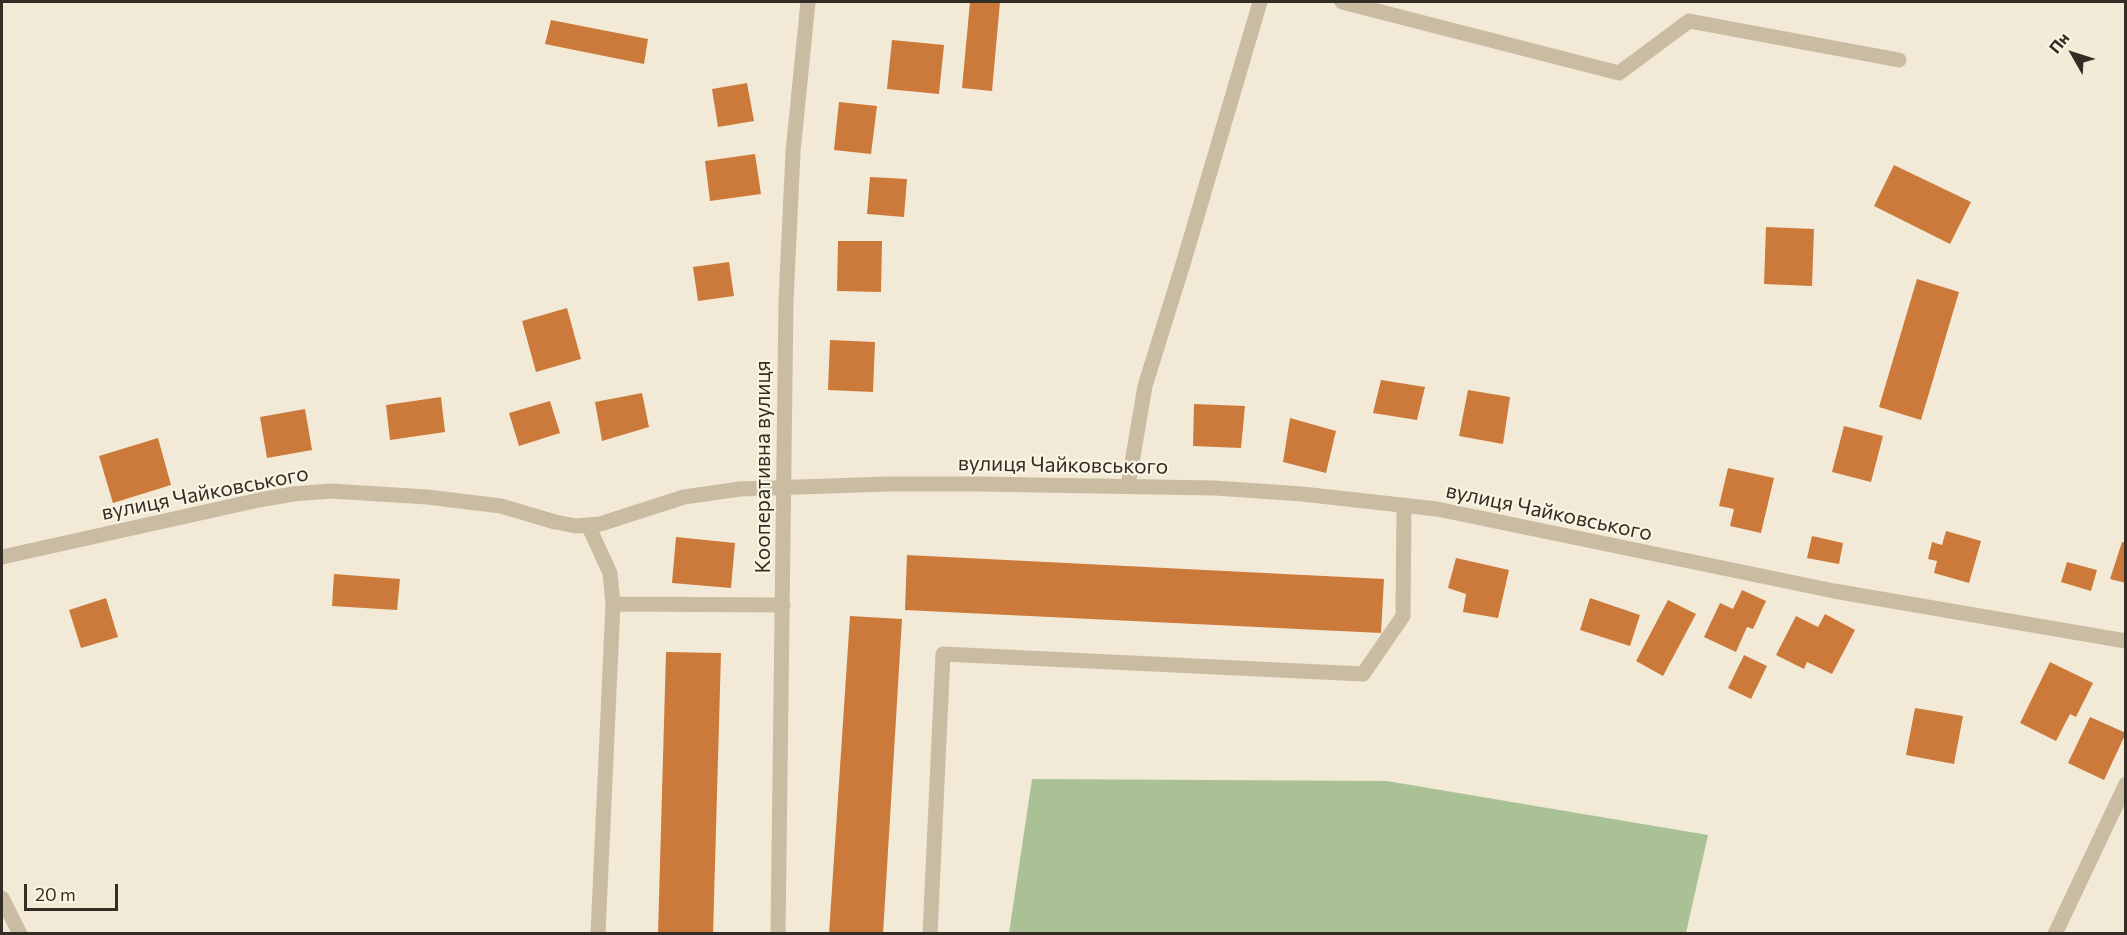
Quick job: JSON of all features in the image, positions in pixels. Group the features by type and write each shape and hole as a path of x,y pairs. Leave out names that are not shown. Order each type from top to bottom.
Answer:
{"street":[{"name":"Кооперативна вулиця","path":"778,933 785,348 793,152 808,2"},
{"path":"1128,486 1145,386 1260,2"},
{"path":"1342,2 1619,74 1689,21 1899,60"},
{"name":"вулиця Чайковського","path":"2,557 259,500 331,491 465,500 501,506 576,526 600,524 684,497 740,489 887,484 1215,488 1280,492 1404,505 1504,522 1694,564 1834,591 2126,641"},
{"path":"930,933 943,654 1363,674 1403,616 1404,505"},
{"path":"588,525 610,573 613,604 598,933"},
{"path":"613,604 783,604"},
{"path":"2055,933 2126,783"},
{"path":"2,898 20,933"}],"green space":[{"path":"1032,779 1387,781 1708,835 1686,933 1009,933"}],"building":[{"path":"970,2 1000,2 992,91 962,88"},
{"path":"551,20 648,39 644,64 545,44"},
{"path":"892,40 944,45 939,94 887,89"},
{"path":"747,83 754,121 718,127 712,89"},
{"path":"839,102 877,106 871,154 834,150"},
{"path":"755,154 761,194 710,201 705,161"},
{"path":"1894,165 1971,202 1950,244 1874,206"},
{"path":"870,177 907,179 904,217 867,214"},
{"path":"1766,227 1814,229 1812,286 1764,284"},
{"path":"838,241 882,241 881,292 837,291"},
{"path":"729,262 734,296 698,301 693,267"},
{"path":"1917,279 1959,292 1921,420 1879,407"},
{"path":"567,308 581,359 536,372 522,321"},
{"path":"830,340 875,342 873,392 828,390"},
{"path":"1381,380 1425,387 1417,420 1373,413"},
{"path":"1468,390 1510,397 1503,444 1459,436"},
{"path":"642,393 649,427 602,441 595,402"},
{"path":"441,397 445,432 390,440 386,405"},
{"path":"550,401 560,433 519,446 509,413"},
{"path":"1194,404 1245,406 1241,448 1193,446"},
{"path":"305,409 312,450 267,458 260,417"},
{"path":"1290,418 1336,431 1326,473 1283,462"},
{"path":"1844,426 1883,436 1871,482 1832,472"},
{"path":"158,438 171,485 113,503 99,456"},
{"path":"1728,468 1774,478 1761,533 1730,526 1734,509 1719,506"},
{"path":"1946,531 1981,541 1969,583 1934,573 1937,561 1928,559 1932,542 1942,545"},
{"path":"1812,536 1843,543 1839,564 1807,558"},
{"path":"676,537 735,543 731,588 672,583"},
{"path":"2122,542 2126,543 2126,583 2110,579"},
{"path":"907,555 1384,579 1381,633 905,610"},
{"path":"1456,558 1509,570 1498,618 1463,612 1466,594 1448,588"},
{"path":"2067,562 2097,570 2091,591 2061,582"},
{"path":"334,574 400,579 397,610 332,606"},
{"path":"1742,590 1766,601 1753,629 1747,627 1736,652 1704,637 1720,603 1733,609"},
{"path":"106,598 118,637 81,648 69,610"},
{"path":"1590,598 1640,615 1630,646 1580,630"},
{"path":"1668,600 1696,614 1663,676 1636,661"},
{"path":"1825,614 1855,630 1832,674 1807,662 1804,669 1776,655 1796,616 1818,627"},
{"path":"850,616 902,619 883,934 829,934"},
{"path":"666,652 721,653 713,934 658,934"},
{"path":"1744,655 1767,666 1751,699 1728,688"},
{"path":"2050,662 2093,683 2076,717 2070,714 2056,741 2020,723"},
{"path":"1915,708 1963,716 1954,764 1906,755"},
{"path":"2090,717 2126,733 2104,780 2068,763"}]}
